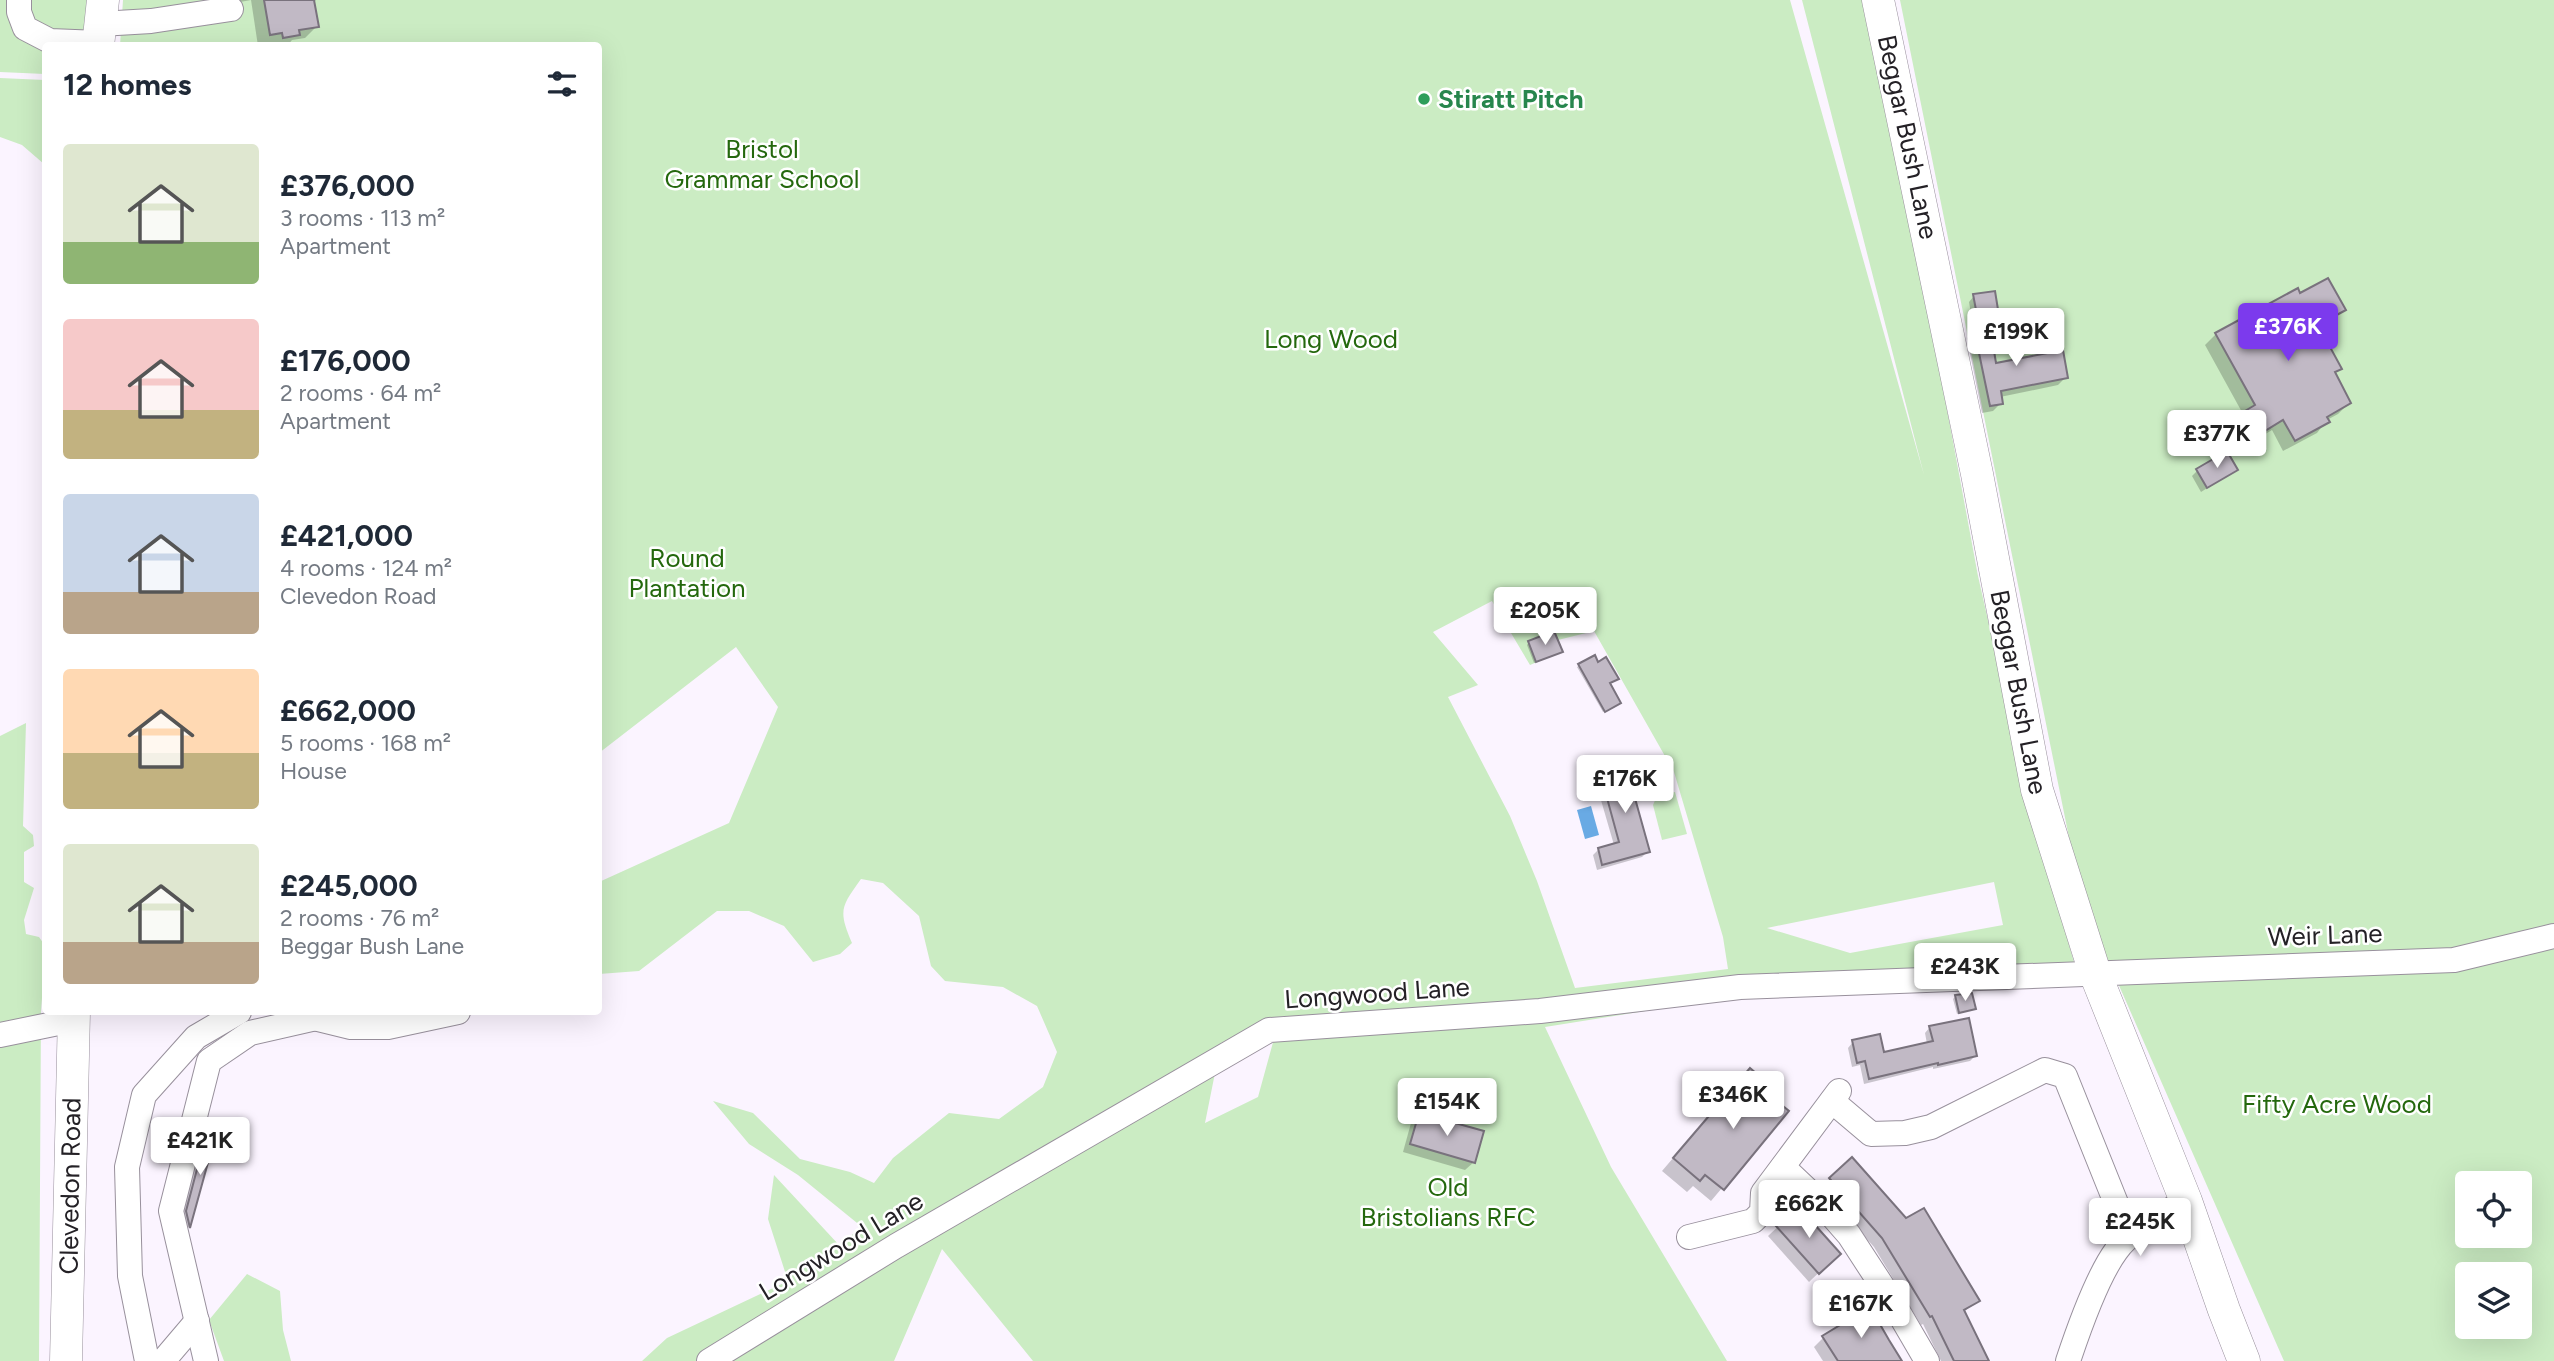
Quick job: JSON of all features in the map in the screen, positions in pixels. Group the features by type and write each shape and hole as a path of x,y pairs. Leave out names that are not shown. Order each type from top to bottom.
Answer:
{"main road":[{"name":"Beggar Bush Lane","path":"1878,0 1975,461 2037,790 2095,974 2186,1201 2244,1361"},
{"name":"Clevedon Road","path":"66,1361 74,1016"}],"street":[{"path":"19,0 19,12 25,28 50,41 100,28 231,9"},
{"name":"Weir Lane","path":"2095,974 2454,960 2554,936"},
{"name":"Longwood Lane","path":"709,1361 896,1246 1269,1030 1540,1012 1740,987 2095,974"},
{"path":"147,1361 130,1276 127,1167 144,1095 196,1037 234,1015"},
{"path":"302,1015 351,1027 388,1027 444,1015"},
{"path":"0,1035 74,1016"},
{"path":"206,1361 171,1211 209,1061 250,1033 316,1018"},
{"path":"1689,1237 1753,1221 1762,1212 1763,1193 1836,1096 1871,1133 1905,1133 1931,1127 2045,1070 2065,1076 2118,1208 2132,1234"},
{"path":"1783,1167 1821,1203 1849,1235 1927,1361"},
{"path":"2068,1361 2077,1334 2116,1251 2132,1234 2186,1201"},
{"path":"163,1361 197,1321"}],"green space":[{"path":"0,0 90,0 85,42 42,42 42,74 0,72"},
{"path":"123,0 1790,0 1924,475 1802,0 1871,0 1978,576 2030,806 2079,980 1771,991 1545,1027 1611,1167 1727,1361 1033,1361 942,1249 894,1361 642,1361 667,1338 788,1281 768,1219 774,1175 839,1245 862,1227 798,1175 749,1144 713,1101 753,1113 800,1159 850,1172 874,1183 893,1158 949,1113 999,1119 1043,1087 1057,1052 1037,1006 1003,987 945,981 931,966 919,916 883,883 861,879 849,896 843,916 852,943 840,954 813,962 784,926 749,911 717,911 639,971 602,974 602,881 729,823 778,707 736,647 602,751 602,42 120,42","holes":["1492,601 1530,665 1537,662 1529,641 1554,631 1558,640 1594,631 1674,772 1723,937 1728,969 1575,988 1537,881 1510,816 1448,697 1478,685 1433,632","1994,882 2003,925 1850,953 1767,928","1280,1017 1258,1097 1205,1123 1221,1043"]},
{"name":"Fifty Acre Wood","path":"1900,0 2554,0 2554,1361 2284,1361 2080,892"},
{"path":"0,78 42,80 42,162 22,145 0,137"},
{"path":"26,723 23,826 33,835 34,846 24,852 24,882 34,888 24,920 26,934 39,937 42,941 39,1361 0,1361 0,736"},
{"path":"1675,792 1687,834 1662,840 1653,805 1657,796"},
{"path":"247,1274 280,1291 283,1330 291,1361 224,1361 209,1320"}],"water":[{"path":"1591,806 1599,835 1585,839 1577,810"}],"building":[{"path":"264,0 314,0 319,27 299,30 300,35 283,38 282,33 270,35"},
{"path":"2328,278 2346,310 2318,325 2342,369 2335,372 2351,403 2327,417 2330,422 2295,441 2283,420 2247,442 2233,418 2255,405 2215,333 2298,288 2300,293"},
{"path":"1995,291 2000,322 1979,326 1973,294"},
{"path":"1990,326 1996,363 2063,350 2068,378 2001,391 2003,404 1990,406 1974,329"},
{"path":"2227,451 2238,470 2207,488 2196,469"},
{"path":"1554,631 1563,652 1536,662 1528,641"},
{"path":"1595,655 1598,662 1606,657 1619,679 1610,683 1621,703 1605,712 1578,664"},
{"path":"1644,763 1649,779 1631,784 1650,852 1602,865 1598,848 1619,842 1601,776"},
{"path":"1972,993 1976,1009 1959,1013 1955,995"},
{"path":"1969,1018 1977,1056 1869,1079 1865,1061 1857,1063 1852,1040 1880,1034 1884,1052 1933,1041 1929,1026"},
{"path":"1750,1068 1777,1091 1772,1097 1789,1111 1724,1190 1705,1175 1700,1181 1673,1158"},
{"name":"Old Bristolians RFC","path":"1419,1113 1484,1131 1475,1163 1410,1144"},
{"path":"206,1135 215,1137 190,1228 186,1211"},
{"path":"1852,1157 1906,1218 1924,1208 1980,1301 1964,1310 1989,1361 1954,1361 1932,1316 1930,1317 1882,1238 1829,1178"},
{"path":"1798,1206 1841,1254 1819,1274 1776,1226"},
{"path":"1870,1307 1902,1361 1838,1361 1822,1336"}],"place":[{"name":"Stiratt Pitch","path":"1424,99"}],"park label":[{"name":"Bristol Grammar School","path":"762,164"},
{"name":"Long Wood","path":"1331,339"},
{"name":"Round Plantation","path":"687,573"}]}
